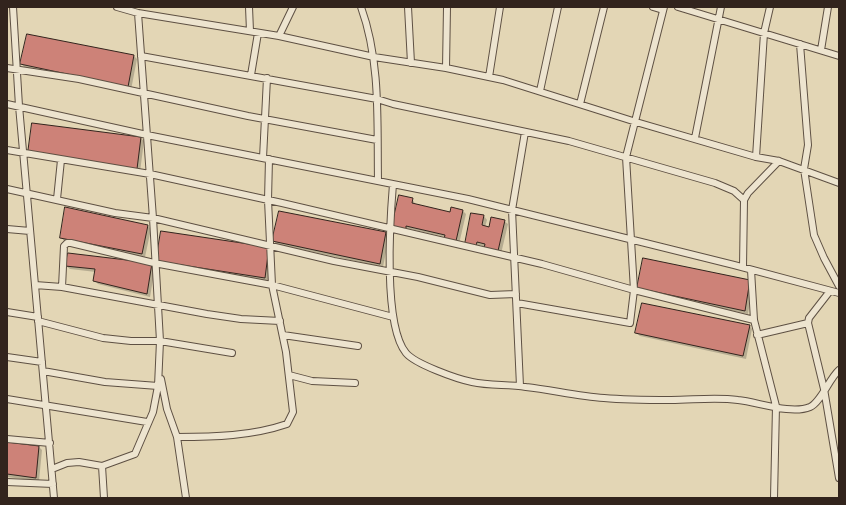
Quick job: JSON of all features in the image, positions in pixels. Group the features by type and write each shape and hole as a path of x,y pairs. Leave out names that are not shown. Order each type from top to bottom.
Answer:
{"street":[{"path":"13,7 18,106 54,498"},
{"path":"117,7 138,13 279,36 374,58 446,68 488,77 540,91 636,122 756,157 779,161 839,183"},
{"path":"249,7 250,31"},
{"path":"279,36 293,7"},
{"path":"361,7 368,25 374,58 377,99 378,181"},
{"path":"408,7 411,63"},
{"path":"446,68 447,7"},
{"path":"488,77 500,7"},
{"path":"540,91 558,7"},
{"path":"580,104 604,7"},
{"path":"517,303 630,324 634,290 626,157 636,122 663,8 653,7"},
{"path":"678,7 839,56"},
{"path":"695,138 719,19 720,7"},
{"path":"756,157 764,33 770,7"},
{"path":"821,50 828,7"},
{"path":"52,469 66,463 79,462 102,466 135,454 152,412 158,386 160,341 154,263 153,218 138,13"},
{"path":"7,28 14,30"},
{"path":"251,75 258,33"},
{"path":"800,44 807,139 804,169 814,235 839,286"},
{"path":"141,56 377,99 568,141 715,183 734,191 744,200"},
{"path":"7,68 80,79 265,119 378,140"},
{"path":"177,437 205,437 268,431 287,424 293,412 283,335 272,285 266,158 266,78"},
{"path":"7,104 147,135 468,199 743,267 839,293"},
{"path":"520,386 512,210 525,132"},
{"path":"7,150 23,154 150,174 268,200 515,258 754,320"},
{"path":"56,199 61,160"},
{"path":"743,267 744,200 748,193 779,161"},
{"path":"393,184 389,228 393,317 400,344 406,354 427,366 471,382 520,386 604,398 738,400 798,409 811,406 818,400 824,389 839,370"},
{"path":"7,188 116,213 153,218 334,261 391,271 490,296 516,294"},
{"path":"7,229 30,231"},
{"path":"62,287 64,246 67,243 154,263 272,285 393,317"},
{"path":"751,270 754,320 757,335 767,364 776,406 774,498"},
{"path":"35,285 62,287 240,319 280,321"},
{"path":"830,291 809,318 808,323 824,389 839,478"},
{"path":"7,312 38,319 103,338 131,341 160,341 232,353"},
{"path":"757,335 808,323"},
{"path":"283,335 358,346"},
{"path":"7,357 42,362"},
{"path":"159,368 167,409 177,437 186,498"},
{"path":"43,371 105,382 158,386"},
{"path":"289,375 312,381 355,383"},
{"path":"7,399 147,422"},
{"path":"7,439 50,443"},
{"path":"102,466 104,498"},
{"path":"7,482 53,484"}],"building":[{"path":"27,34 134,55 128,87 20,64"},
{"path":"32,123 141,137 137,169 28,153"},
{"path":"399,195 413,198 412,203 450,212 451,207 463,210 456,241 444,239 445,235 406,226 406,230 392,226"},
{"path":"65,207 148,225 142,254 60,238"},
{"path":"279,211 386,232 380,264 272,241"},
{"path":"471,213 484,215 482,225 489,227 491,217 505,220 498,251 484,248 485,244 477,242 476,246 465,244"},
{"path":"161,231 269,247 265,278 156,261"},
{"path":"68,253 152,263 147,294 93,281 95,269 65,266"},
{"path":"643,258 750,280 745,311 637,288"},
{"path":"642,303 750,325 743,356 635,333"},
{"path":"7,442 39,446 36,478 7,474"}]}
